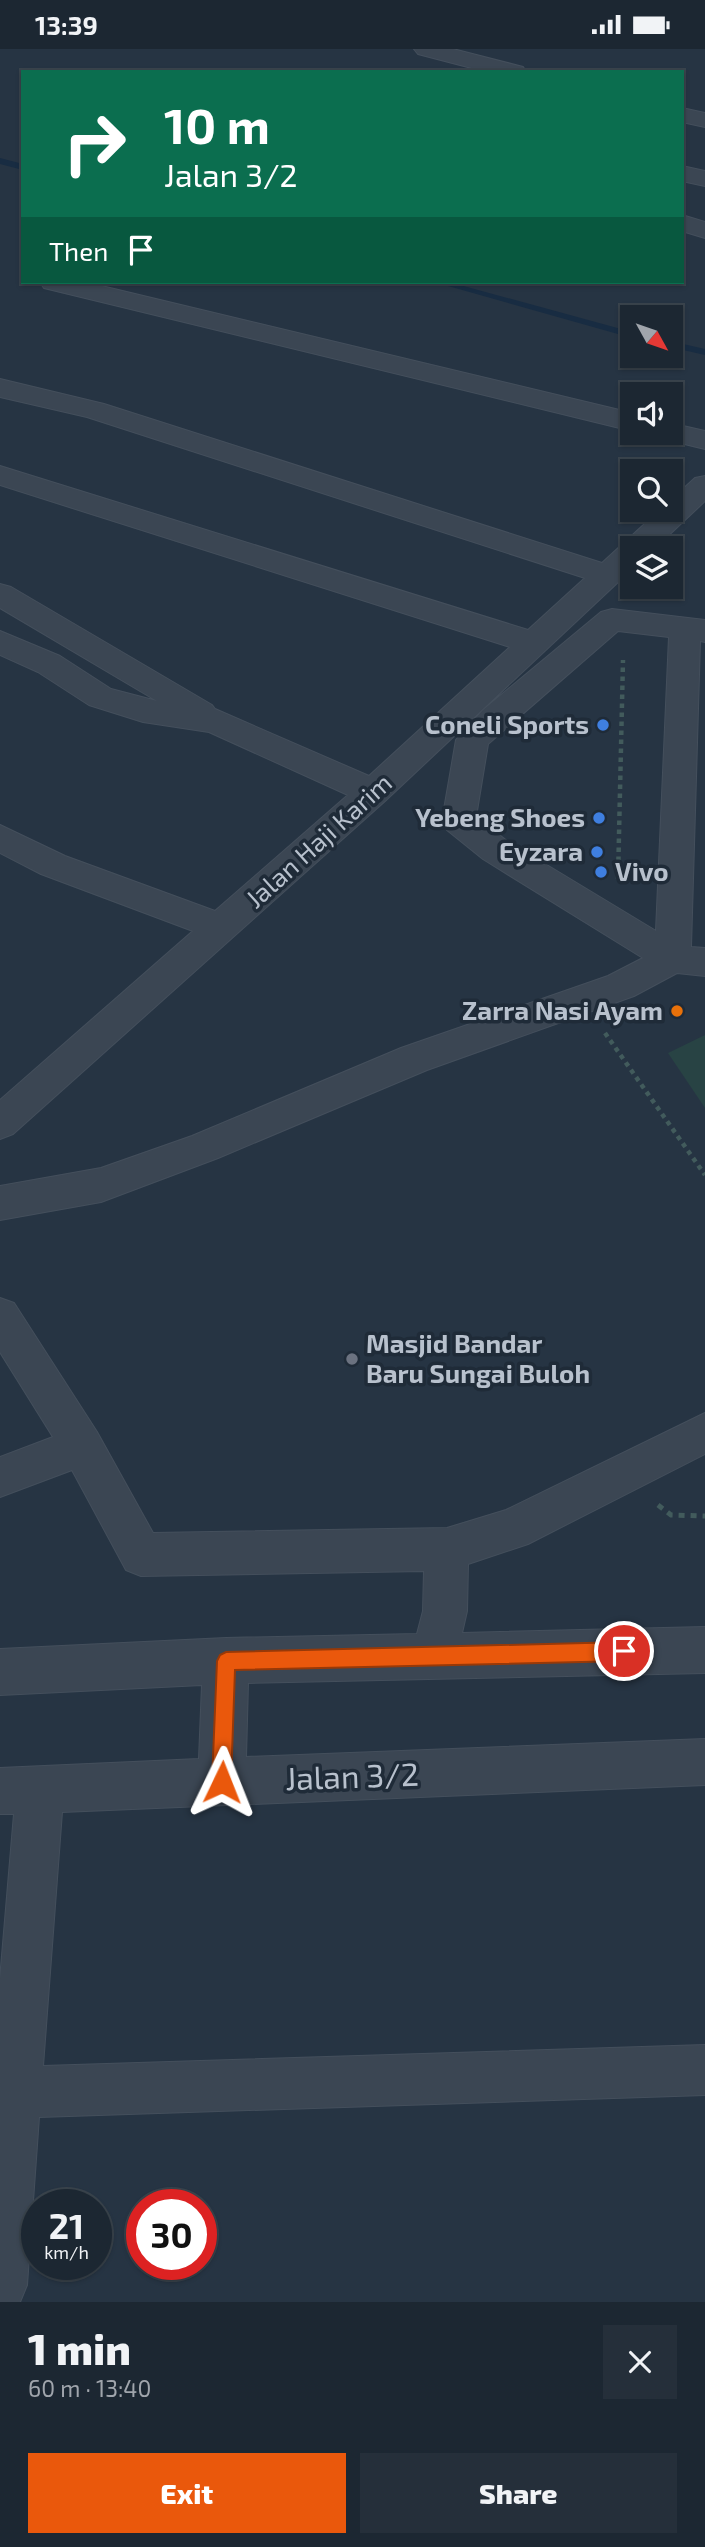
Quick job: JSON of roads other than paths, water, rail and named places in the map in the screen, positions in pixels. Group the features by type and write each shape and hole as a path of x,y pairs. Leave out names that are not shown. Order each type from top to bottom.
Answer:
{"street":[{"path":"426,49 507,70"},
{"path":"684,115 705,120"},
{"path":"684,174 705,179"},
{"path":"684,224 705,230"},
{"path":"684,238 705,243"},
{"path":"61,284 620,419"},
{"path":"0,388 94,410 607,575"},
{"path":"683,435 705,440"},
{"path":"0,475 534,643"},
{"path":"650,536 705,485"},
{"name":"Jalan Haji Karim","path":"0,1123 222,929 620,563"},
{"path":"0,594 215,721 373,792"},
{"path":"612,620 695,630 689,960 617,925 495,850 459,821 472,740 494,718 612,620"},
{"path":"0,642 49,664 100,697 143,711 215,721"},
{"path":"0,838 53,865 222,929"},
{"path":"0,1203 101,1185 205,1147 414,1059 689,960"},
{"path":"0,1316 82,1446 141,1555 447,1549 513,1529 705,1433"},
{"path":"0,1478 82,1446"},
{"path":"434,1655 446,1611 447,1549"},
{"path":"0,1672 226,1661 705,1650"},
{"path":"222,1782 226,1661"},
{"name":"Jalan 3/2","path":"20,1791 705,1762"},
{"path":"0,2285 20,1791"},
{"path":"9,2093 705,2070"}],"waterway":[{"path":"0,161 21,166"},
{"path":"446,284 620,332"},
{"path":"683,347 705,352"}],"place":[{"name":"Coneli Sports","path":"603,725"},
{"name":"Yebeng Shoes","path":"599,818"},
{"name":"Eyzara","path":"597,852"},
{"name":"Vivo","path":"601,872"},
{"name":"Zarra Nasi Ayam","path":"677,1011"},
{"name":"Masjid Bandar Baru Sungai Buloh","path":"352,1359"}]}
